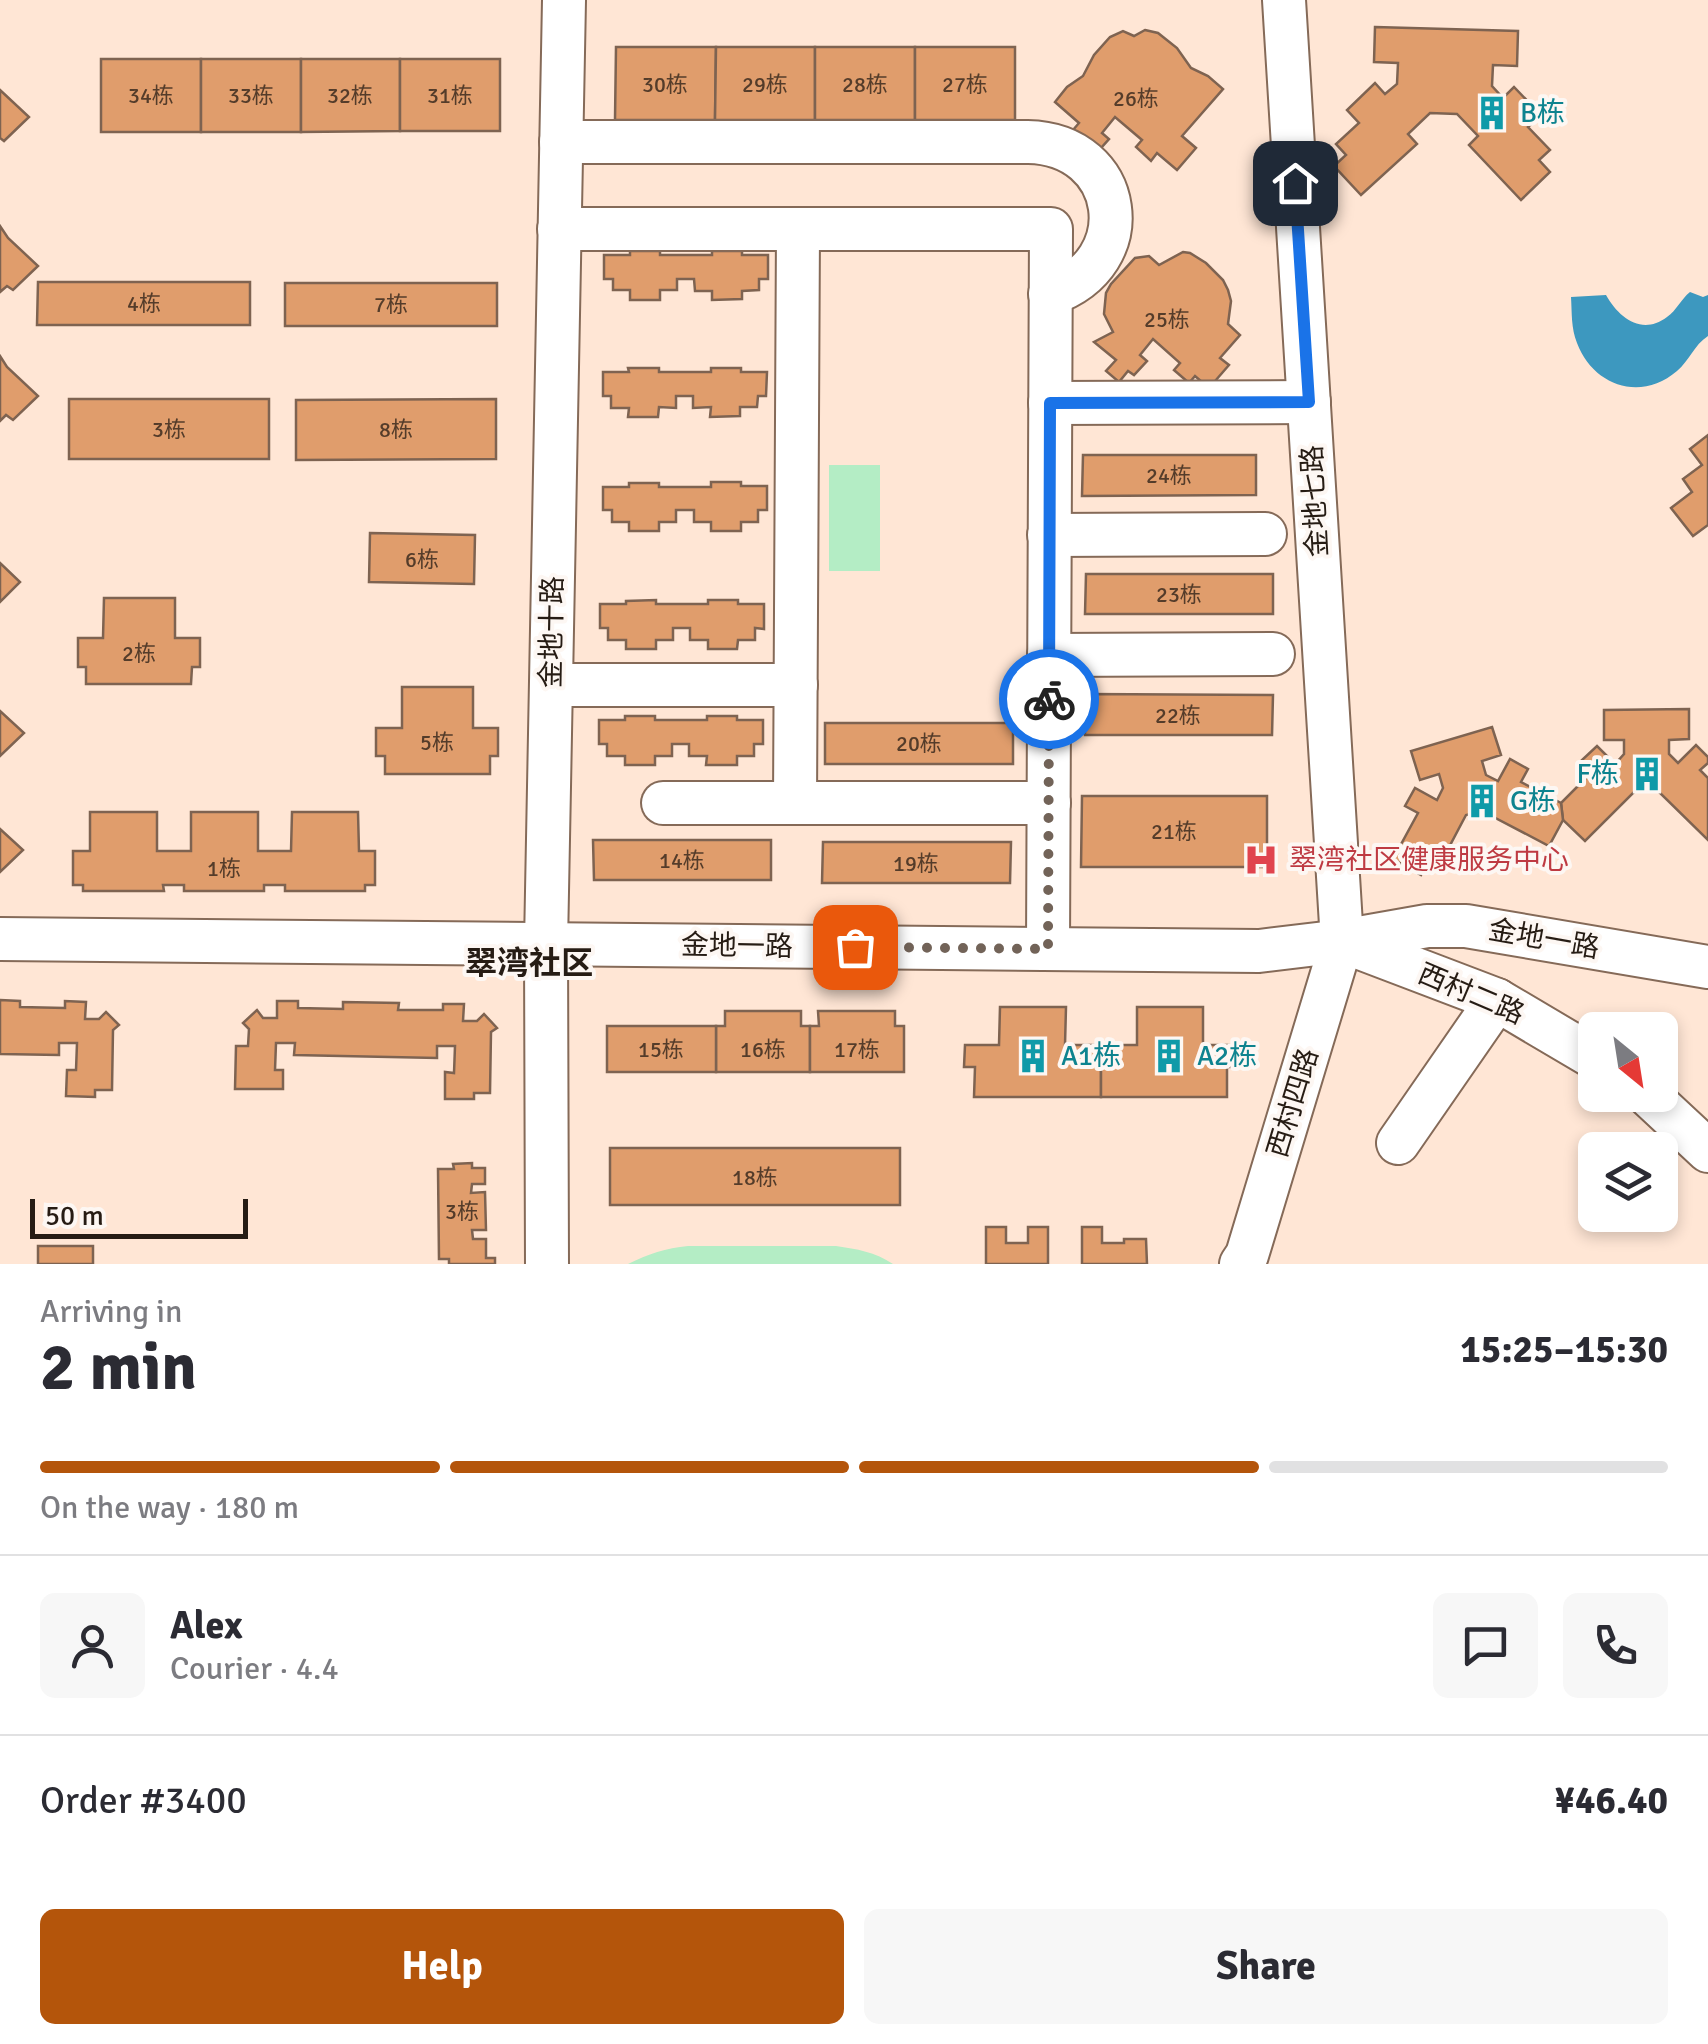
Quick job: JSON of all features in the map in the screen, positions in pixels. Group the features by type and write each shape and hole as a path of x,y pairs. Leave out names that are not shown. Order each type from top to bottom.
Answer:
{"street":[{"name":"金地十路","path":"547,1264 546,944 564,0"},
{"name":"金地七路","path":"1284,0 1342,941"},
{"path":"561,142 1028,142 1059,146 1086,162 1097,174 1110,205 1110,221 1108,238 1093,268 1081,280 1050,294"},
{"path":"559,230 1051,229 1048,949"},
{"path":"795,803 798,230"},
{"path":"1050,403 1309,402"},
{"path":"1049,534 1264,534"},
{"path":"1049,654 1273,654"},
{"path":"551,685 796,685"},
{"path":"663,803 1048,803"},
{"name":"金地一路","path":"0,939 1259,951 1427,926 1466,926 1708,966"},
{"name":"西村二路","path":"1342,941 1497,1000 1578,1048"},
{"name":"西村四路","path":"1240,1264 1247,1256 1342,941"},
{"path":"1398,1144 1497,1000"},
{"path":"1666,1112 1708,1151"}],"green space":[{"path":"829,465 880,465 880,571 829,571"},
{"path":"688,1246 836,1246 873,1254 893,1264 628,1264 657,1252"}],"water":[{"path":"1690,292 1708,295 1708,336 1681,367 1663,380 1648,386 1620,385 1594,370 1584,358 1574,332 1571,297 1606,295 1624,317 1649,325 1667,317"}],"building":[{"name":"B栋","path":"1375,27 1518,31 1517,66 1493,65 1492,86 1503,98 1514,87 1541,115 1528,127 1550,150 1539,160 1550,172 1521,200 1469,145 1478,136 1457,114 1430,113 1408,134 1417,144 1361,195 1334,166 1346,155 1336,144 1359,123 1347,110 1375,83 1385,94 1397,84 1398,63 1374,62"},
{"path":"1145,30 1158,33 1177,48 1191,68 1223,89 1182,136 1196,148 1177,170 1157,153 1151,161 1136,147 1142,140 1115,117 1102,133 1109,139 1092,158 1067,137 1079,123 1055,102 1083,76 1110,37 1123,31 1134,36"},
{"path":"616,47 716,47 715,120 615,120"},
{"path":"716,47 815,47 815,120 715,120"},
{"path":"815,47 915,47 915,120 815,120"},
{"path":"915,47 1015,47 1015,120 915,120"},
{"path":"101,59 201,59 201,132 101,132"},
{"path":"201,59 301,59 301,132 201,132"},
{"path":"301,59 400,59 400,131 301,132"},
{"path":"400,59 500,59 500,131 400,131"},
{"path":"0,90 29,117 4,141 0,138"},
{"path":"0,226 38,266 13,290 7,286 0,292"},
{"path":"630,251 712,255 712,251 742,251 742,255 768,255 768,279 759,279 759,290 742,291 742,299 712,300 712,291 695,291 694,279 677,279 677,290 660,290 660,300 630,300 630,290 613,290 613,279 604,279 604,255 630,255"},
{"path":"1183,252 1206,263 1228,290 1228,324 1240,335 1220,358 1229,365 1209,388 1195,376 1189,383 1174,370 1180,363 1153,339 1140,355 1147,361 1134,375 1128,371 1119,382 1106,371 1116,360 1094,342 1113,332 1104,314 1106,293 1135,258 1149,256 1159,265"},
{"path":"38,282 250,282 250,325 37,325"},
{"path":"285,283 497,283 497,326 285,326"},
{"path":"0,356 38,396 13,420 6,415 0,421"},
{"path":"628,368 711,372 711,368 741,368 741,372 767,372 766,396 758,396 757,407 740,407 740,416 710,417 711,407 693,408 693,396 676,396 676,408 659,407 658,417 628,417 629,408 611,408 611,396 603,396 603,372 629,372"},
{"path":"69,399 269,399 269,459 69,459"},
{"path":"496,399 496,459 296,460 296,400"},
{"path":"1708,435 1708,525 1693,536 1671,508 1692,492 1683,479 1702,465 1690,449"},
{"path":"1083,455 1256,455 1256,495 1082,496"},
{"path":"711,482 767,486 767,510 758,510 758,522 741,522 741,531 711,531 711,522 694,522 694,510 676,510 676,522 659,522 659,531 629,531 629,522 612,522 612,510 603,510 603,487 659,483 659,487 711,487"},
{"path":"370,533 475,535 474,584 369,582"},
{"path":"0,563 20,582 0,602"},
{"path":"1086,574 1273,574 1273,614 1085,614"},
{"path":"104,598 175,598 175,638 200,638 200,667 192,667 191,684 86,684 86,667 78,667 78,638 103,638"},
{"path":"656,600 656,604 738,600 738,604 764,604 764,629 755,628 755,640 738,640 737,649 708,649 708,640 690,640 690,628 673,628 673,640 656,640 656,649 626,649 626,640 608,640 608,628 600,628 600,604"},
{"path":"402,687 473,687 473,728 498,728 498,756 490,756 490,774 385,774 385,756 376,756 376,728 402,728"},
{"path":"1084,694 1273,695 1272,735 1085,735"},
{"name":"F栋","path":"1689,709 1689,739 1669,740 1669,754 1678,763 1696,745 1708,757 1708,763 1700,770 1708,778 1708,840 1654,787 1639,787 1585,841 1563,820 1561,803 1593,771 1582,760 1597,746 1615,764 1624,754 1624,740 1604,740 1604,710"},
{"path":"0,711 24,733 0,756"},
{"path":"625,716 707,720 707,716 737,716 737,720 763,720 763,744 754,744 754,756 737,756 737,765 706,765 707,756 689,756 689,744 672,744 672,756 655,756 655,765 625,765 625,756 607,756 607,744 599,744 599,720 625,720"},
{"path":"825,723 1013,723 1013,764 825,764"},
{"name":"G栋","path":"1492,727 1501,755 1482,761 1486,775 1498,781 1510,759 1528,769 1521,782 1561,803 1563,820 1549,846 1482,811 1466,815 1438,868 1427,863 1421,875 1393,859 1418,813 1405,806 1415,788 1437,800 1443,788 1439,774 1420,780 1411,751"},
{"path":"1082,796 1267,796 1267,867 1081,867"},
{"path":"90,812 157,812 157,851 191,851 191,812 258,812 258,851 291,851 292,812 358,812 359,851 375,851 375,885 365,885 365,891 285,891 285,885 264,885 264,891 184,891 184,885 163,885 164,891 83,891 83,885 73,885 73,851 90,851"},
{"path":"0,829 23,850 0,872"},
{"path":"593,840 771,840 771,880 594,880"},
{"path":"823,842 1011,842 1010,883 822,883"},
{"path":"0,1000 20,1001 20,1007 65,1008 65,1001 86,1002 85,1019 99,1019 106,1012 119,1025 113,1030 112,1090 95,1090 95,1097 66,1096 67,1070 76,1070 77,1043 59,1043 59,1055 0,1054"},
{"path":"277,1001 298,1001 298,1008 343,1009 343,1002 399,1003 398,1010 443,1010 443,1004 464,1004 463,1021 477,1021 484,1014 497,1028 491,1032 490,1093 474,1093 474,1099 445,1099 445,1072 454,1073 455,1046 437,1046 437,1058 294,1055 295,1043 276,1043 275,1070 283,1070 283,1089 235,1089 236,1046 248,1046 249,1029 243,1023 257,1010 263,1018 277,1018"},
{"name":"A1栋","path":"1000,1007 1066,1007 1065,1045 1101,1045 1101,1097 974,1097 975,1067 964,1067 965,1045 999,1045"},
{"name":"A2栋","path":"1137,1007 1203,1007 1203,1045 1238,1045 1238,1067 1227,1067 1227,1097 1101,1097 1101,1045 1137,1045"},
{"path":"725,1011 801,1011 801,1026 810,1026 810,1072 716,1072 716,1026 725,1026"},
{"path":"818,1011 895,1011 895,1026 904,1026 904,1072 810,1072 810,1026 819,1026"},
{"path":"607,1026 716,1026 716,1072 607,1072"},
{"path":"610,1148 900,1148 900,1205 610,1205"},
{"path":"472,1163 472,1168 485,1168 485,1184 472,1184 471,1193 485,1192 486,1230 472,1230 473,1239 486,1239 486,1258 495,1258 495,1264 449,1264 449,1259 439,1259 438,1169"},
{"path":"986,1227 1006,1227 1006,1243 1028,1243 1028,1227 1048,1227 1048,1264 986,1264"},
{"path":"1082,1227 1102,1227 1102,1243 1146,1239 1147,1264 1082,1264"},
{"path":"38,1246 93,1246 93,1264 38,1264"}],"way so far":[{"path":"855,947 1048,949 1049,699"}],"place":[{"name":"B栋","path":"1492,113"},
{"name":"F栋","path":"1647,774"},
{"name":"G栋","path":"1482,801"},
{"name":"翠湾社区健康服务中心","path":"1261,860"},
{"name":"A1栋","path":"1033,1056"},
{"name":"A2栋","path":"1169,1056"}],"district":[{"name":"翠湾社区","path":"529,963"}],"route":[{"path":"1049,699 1050,403 1309,402 1295,183"}]}
